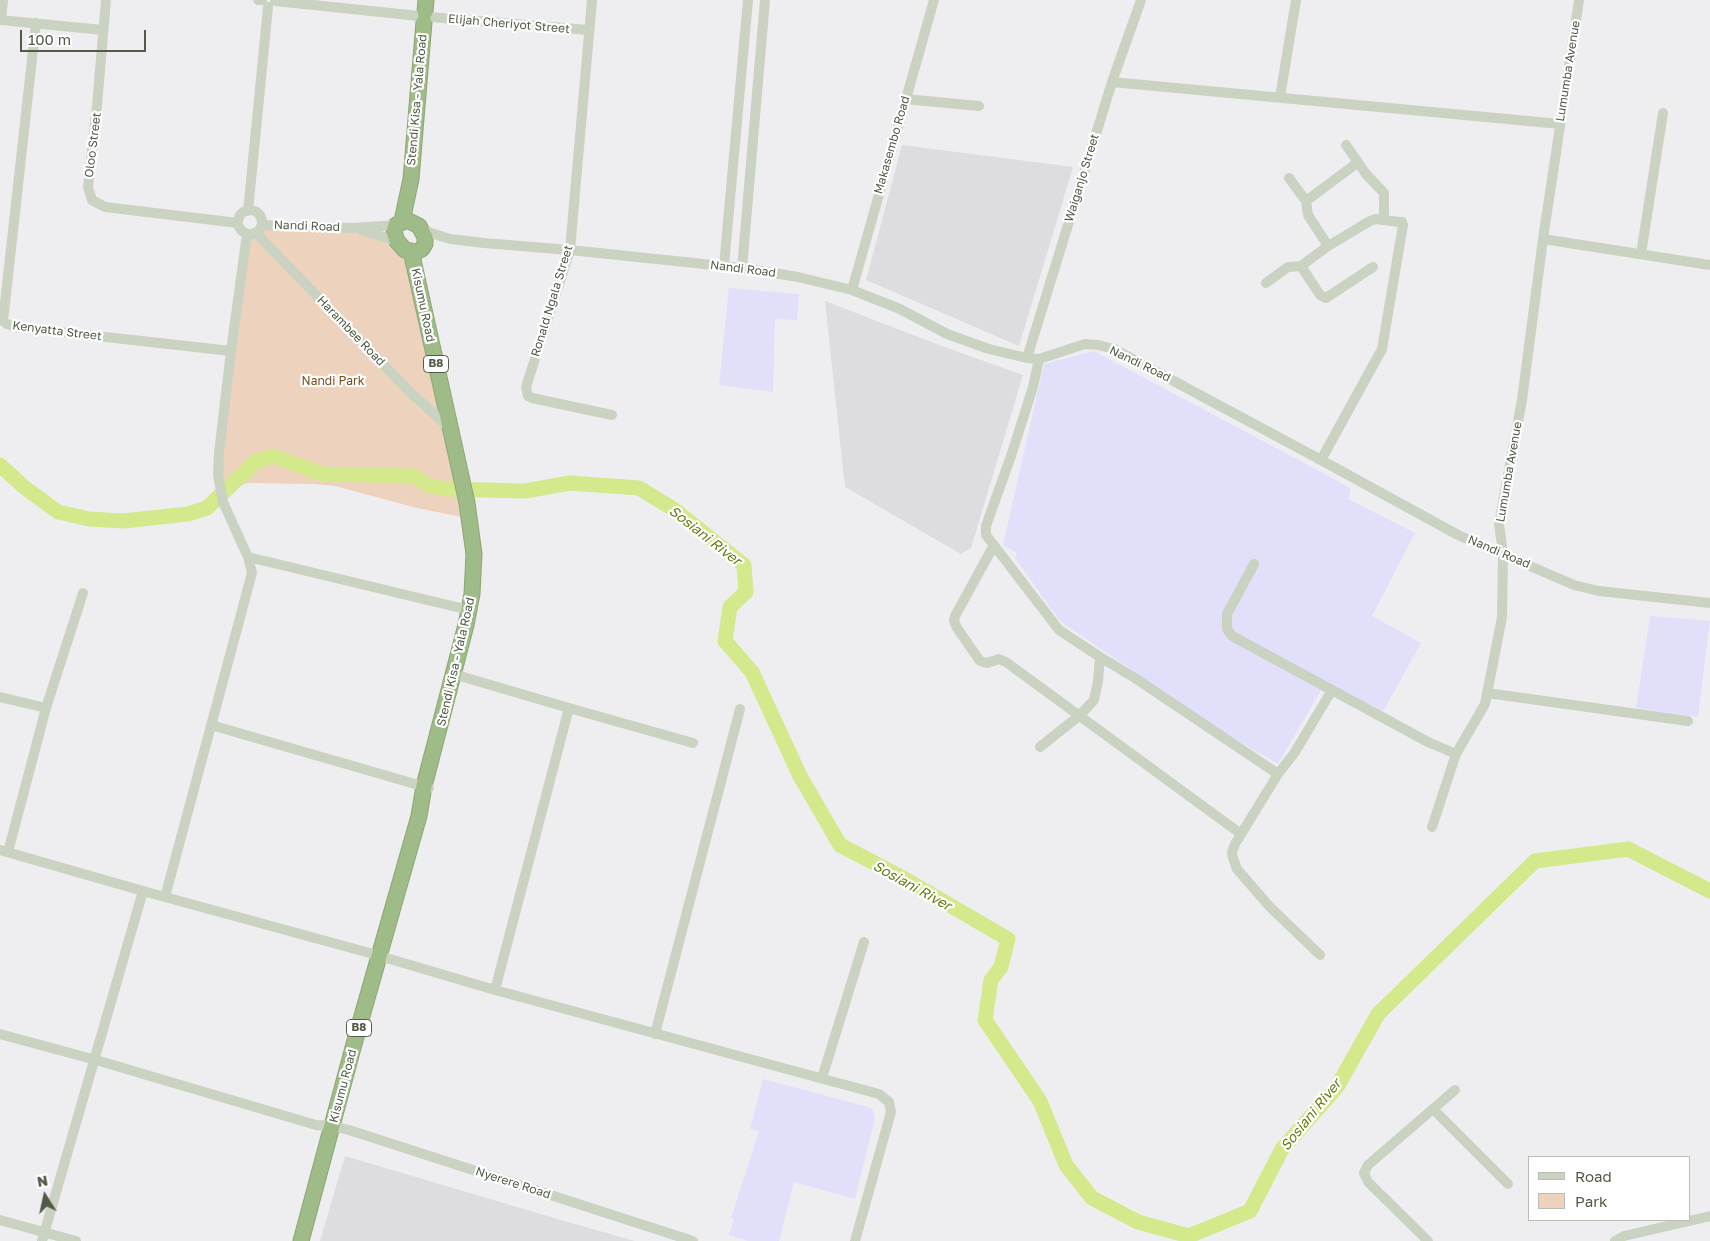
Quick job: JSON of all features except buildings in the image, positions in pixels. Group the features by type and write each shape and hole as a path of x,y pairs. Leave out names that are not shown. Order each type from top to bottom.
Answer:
{"highway":[{"name":"Stendi Kisa - Yala Road","path":"419,816 469,610 472,594 474,554 470,503 464,476 453,400 413,235 411,179 425,13"},
{"path":"397,241 405,250 413,235"},
{"name":"Kisumu Road","path":"413,235 449,423 464,476"},
{"name":"B8","path":"427,787 460,676 476,599 478,547 470,503"},
{"name":"Kisumu Road","path":"301,1241 378,956 419,816"}],"street":[{"path":"3,0 1,20 104,30"},
{"name":"Oloo Street","path":"106,0 88,187 92,200 105,207 238,223"},
{"name":"Elijah Cheriyot Street","path":"258,0 425,13 588,30"},
{"name":"Ronald Ngala Street","path":"592,0 570,250 526,383 526,392 532,398 612,415"},
{"path":"724,266 748,0"},
{"path":"742,268 765,0"},
{"name":"Makasembo Road","path":"852,290 934,0"},
{"name":"Waiganjo Street","path":"1027,358 1112,82 1141,0"},
{"path":"1280,97 1296,0"},
{"name":"Lumumba Avenue","path":"1432,826 1456,754 1482,711 1502,618 1503,553 1499,524 1522,400 1543,239 1579,0"},
{"path":"248,211 269,2"},
{"name":"Kenyatta Street","path":"36,23 3,321 16,327 231,351"},
{"path":"1112,82 1560,124"},
{"path":"905,99 979,106"},
{"path":"1641,254 1663,113"},
{"path":"1346,145 1357,164 1384,193 1384,220"},
{"path":"1306,201 1357,164"},
{"path":"1290,178 1306,201 1308,215 1328,246"},
{"path":"165,897 252,573 248,557 223,502 218,475 231,351 255,231 262,221 256,212 248,211 242,214 238,223 241,230 255,231"},
{"path":"1266,283 1288,267 1301,266 1328,246 1370,221 1402,222 1382,349 1321,460"},
{"name":"Nandi Road","path":"353,228 397,241"},
{"name":"Nandi Road","path":"255,231 353,228 484,243 742,268 798,277 852,290 900,309 947,334 988,349 1027,358 1038,359 1085,344 1114,349 1458,535 1574,585 1638,597 1710,603"},
{"name":"Harambee Road","path":"255,231 410,392 444,423 449,423"},
{"path":"1543,239 1710,265"},
{"path":"1301,266 1320,294 1326,298 1373,267"},
{"path":"1038,359 1033,387 986,526 986,535 1059,630 1135,678 1278,774"},
{"path":"994,545 954,621 980,661 987,663 999,660 1006,662 1241,834"},
{"path":"248,557 469,610"},
{"path":"1254,564 1227,614 1226,629 1232,636 1428,742 1456,754"},
{"path":"83,593 46,708 4,851 495,990 879,1094 889,1102 891,1112 856,1241"},
{"path":"1040,748 1080,716 1094,700 1100,657"},
{"path":"460,676 693,743"},
{"path":"1320,955 1268,906 1237,869 1232,852 1278,774 1295,752 1332,690"},
{"path":"1487,693 1688,721"},
{"path":"0,697 46,708"},
{"path":"495,990 569,708"},
{"path":"655,1034 740,709"},
{"path":"211,725 427,787"},
{"path":"44,1237 143,891"},
{"path":"822,1078 864,942"},
{"name":"Nyerere Road","path":"0,1034 96,1060 316,1125 349,1130 693,1241"},
{"path":"1428,1241 1368,1182 1364,1173 1368,1165 1455,1090"},
{"path":"1433,1110 1508,1184"},
{"path":"1690,1221 1710,1216"},
{"path":"0,1220 44,1237 76,1241"},
{"path":"1615,1241 1624,1236 1688,1221"}],"shaded area":[{"path":"902,145 1073,167 1019,346 866,280"},
{"path":"729,288 799,294 797,320 775,319 773,392 719,385"},
{"path":"825,301 1023,375 971,548 961,554 845,487"},
{"path":"1094,351 1351,488 1348,499 1415,533 1372,616 1421,643 1379,719 1324,685 1278,764 1218,729 1060,621 1015,558 1017,553 1003,545 1044,364"},
{"path":"1650,616 1710,621 1698,717 1636,708"},
{"path":"763,1079 872,1108 875,1118 855,1199 794,1182 779,1241 748,1241 729,1235 734,1220 731,1218 759,1131 750,1129"},
{"path":"345,1156 561,1220 635,1241 320,1241"}],"green space":[{"name":"Nandi Park","path":"264,226 353,229 397,242 404,251 449,426 462,517 417,508 335,486 314,484 248,483 237,486 225,502 220,474 249,236 259,233"}],"waterway":[{"name":"Sosiani River","path":"0,465 24,487 58,512 89,519 123,521 188,514 207,508 256,461 273,456 322,474 414,476 427,485 445,489 525,491 570,483 639,488 675,510 744,565 746,592 730,607 725,641 752,672 800,776 840,845 903,878 1008,939 1001,967 991,980 985,1020 1040,1101 1066,1165 1092,1198 1138,1222 1189,1236 1250,1211 1282,1149 1337,1087 1378,1014 1535,861 1628,849 1710,891"}]}
